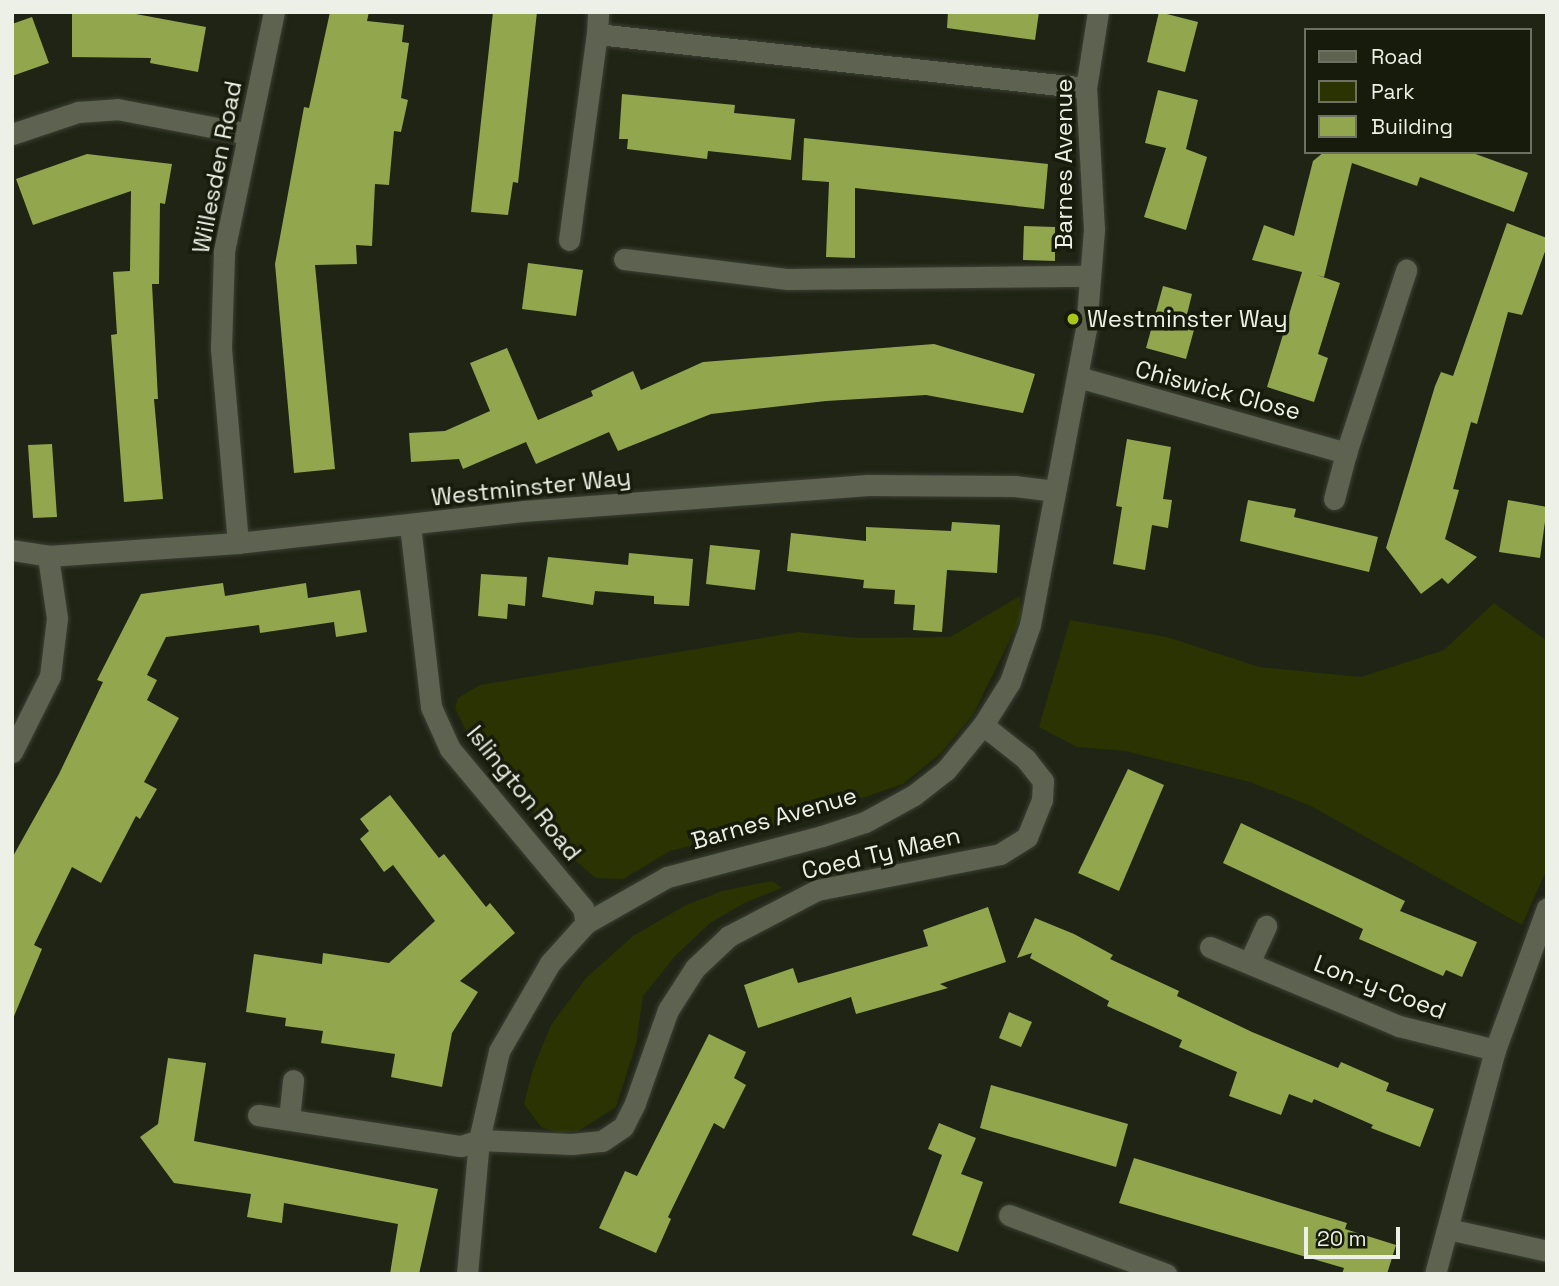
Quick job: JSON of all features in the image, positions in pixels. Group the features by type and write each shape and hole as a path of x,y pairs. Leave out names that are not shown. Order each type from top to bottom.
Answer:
{"street":[{"name":"Willesden Road","path":"238,543 221,348 224,251 274,12"},
{"path":"569,240 598,12"},
{"name":"Barnes Avenue","path":"467,1274 479,1140 499,1051 517,1015 550,962 586,923 667,877 865,822 914,795 946,770 983,726 1010,682 1030,625 1077,377 1094,229 1086,88 1098,12"},
{"path":"597,34 1086,88"},
{"path":"12,134 78,112 117,109 248,134"},
{"path":"624,259 788,279 1089,276"},
{"path":"1334,499 1346,453 1406,270"},
{"name":"Chiswick Close","path":"1077,377 1346,453"},
{"name":"Westminster Way","path":"12,550 48,556 238,543 523,511 868,485 1055,491"},
{"name":"Islington Road","path":"410,525 431,707 450,749 583,908 586,923"},
{"path":"12,752 50,676 57,618 48,556"},
{"name":"Coed Ty Maen","path":"479,1140 572,1144 602,1140 623,1127 635,1103 668,1010 695,968 729,936 817,890 1000,854 1027,837 1036,820 1043,781 1026,759 983,726"},
{"path":"1435,1274 1495,1050 1547,908"},
{"path":"1249,963 1266,926"},
{"name":"Lon-y-Coed","path":"1210,947 1399,1026 1495,1050"},
{"path":"289,1119 293,1080"},
{"path":"258,1115 461,1146 479,1140"},
{"path":"1009,1215 1167,1274"},
{"path":"1448,1229 1547,1251"}],"green space":[{"path":"1020,596 1021,617 973,715 941,753 903,784 806,817 670,851 623,879 596,878 578,863 470,739 455,708 458,698 480,685 798,632 858,638 950,637"},
{"path":"1494,603 1547,641 1547,869 1522,925 1311,806 1250,782 1126,751 1077,747 1039,727 1070,620 1167,637 1259,667 1361,677 1444,650"},
{"path":"772,881 782,888 746,902 710,923 675,956 643,996 636,1044 616,1107 578,1131 560,1133 541,1127 524,1104 533,1069 551,1025 586,978 633,936 686,905 722,891"}],"building":[{"path":"72,12 125,12 206,27 198,72 150,63 151,58 72,57"},
{"path":"330,12 369,12 367,21 404,25 402,42 409,43 401,98 408,100 401,132 394,131 389,185 375,184 372,246 356,245 357,264 315,265 335,469 294,473 275,264 304,107 309,108"},
{"path":"493,12 537,12 518,183 513,182 508,215 471,212"},
{"path":"948,12 1039,12 1035,40 947,28"},
{"path":"1159,12 1198,22 1185,72 1147,62"},
{"path":"32,17 49,63 12,76 12,24"},
{"path":"1158,90 1198,100 1186,149 1207,157 1186,230 1144,217 1166,148 1145,143"},
{"path":"622,94 735,105 734,113 795,119 791,160 708,151 707,159 627,149 628,139 619,139"},
{"path":"804,138 1048,164 1044,209 855,188 855,258 826,257 829,182 802,180"},
{"path":"87,154 172,164 165,204 160,203 159,284 152,284 158,399 154,399 163,499 124,502 111,335 117,334 113,272 130,271 131,191 33,225 16,179"},
{"path":"1322,154 1476,154 1528,173 1514,212 1420,177 1417,186 1352,163 1324,277 1317,275 1340,283 1318,354 1328,358 1314,402 1267,387 1302,272 1252,260 1264,225 1294,236 1313,161"},
{"path":"1507,223 1547,238 1547,246 1522,315 1508,312 1477,424 1471,422 1453,489 1459,490 1445,539 1477,557 1448,584 1442,578 1421,594 1386,548 1435,386 1441,372 1453,376"},
{"path":"1024,226 1055,227 1055,261 1023,260"},
{"path":"528,263 583,270 576,316 522,309"},
{"path":"1163,286 1192,294 1184,327 1194,330 1186,359 1146,348"},
{"path":"934,344 1035,374 1023,413 926,395 826,401 711,414 618,451 609,432 536,464 526,442 463,469 459,459 411,462 409,433 445,431 490,411 470,363 507,348 538,420 593,396 591,391 633,371 641,390 703,362"},
{"path":"1127,439 1171,447 1163,499 1172,500 1168,528 1152,525 1145,570 1113,564 1122,507 1116,506"},
{"path":"52,444 57,517 33,518 28,445"},
{"path":"1248,500 1296,509 1294,517 1378,537 1369,572 1240,541"},
{"path":"1508,500 1547,507 1540,558 1499,552"},
{"path":"952,522 1000,525 997,573 947,570 942,632 913,630 915,605 894,604 895,590 863,588 864,580 787,571 791,533 866,541 866,527 951,531"},
{"path":"710,545 760,550 755,590 706,584"},
{"path":"629,553 693,559 689,606 654,604 654,596 595,591 593,605 542,597 548,557 628,565"},
{"path":"481,574 527,577 525,606 508,604 507,619 478,616"},
{"path":"223,583 225,596 306,583 308,598 360,590 367,632 336,637 334,622 260,633 259,625 166,637 147,675 157,680 147,700 179,718 144,782 157,789 140,819 136,816 101,883 72,867 34,945 42,949 12,1021 12,858 59,774 103,682 97,680 141,594"},
{"path":"1128,769 1164,785 1119,891 1078,873"},
{"path":"390,795 439,858 444,854 486,907 490,903 515,933 460,981 478,992 452,1033 442,1087 391,1077 395,1054 321,1043 323,1031 285,1026 286,1018 246,1012 254,954 322,964 323,953 389,963 435,921 393,865 384,872 360,839 369,831 360,819"},
{"path":"1241,823 1405,901 1400,911 1477,942 1462,977 1446,970 1443,976 1359,939 1363,929 1223,863"},
{"path":"988,907 1006,962 940,984 948,988 856,1014 851,997 758,1028 744,985 793,968 798,983 928,946 923,930"},
{"path":"1035,918 1074,934 1113,955 1110,959 1179,991 1177,996 1252,1032 1338,1068 1341,1062 1389,1083 1386,1091 1434,1109 1420,1147 1371,1128 1373,1125 1314,1099 1312,1103 1289,1094 1281,1115 1229,1096 1237,1072 1179,1047 1182,1040 1107,1006 1109,1001 1030,958 1032,953 1017,958"},
{"path":"1009,1012 1032,1022 1021,1047 999,1038"},
{"path":"709,1034 746,1052 734,1078 746,1085 724,1129 714,1123 668,1217 671,1219 656,1253 599,1228 625,1171 637,1176"},
{"path":"168,1058 206,1063 194,1141 438,1189 419,1274 390,1274 398,1224 284,1203 282,1223 247,1217 251,1194 174,1183 140,1137 158,1124"},
{"path":"991,1085 1128,1124 1116,1167 980,1128"},
{"path":"939,1123 976,1138 961,1174 983,1182 958,1252 912,1235 942,1155 928,1149"},
{"path":"1134,1158 1347,1223 1345,1229 1396,1245 1387,1274 1342,1274 1344,1268 1119,1203"}],"place":[{"name":"Westminster Way","path":"1073,319"}]}
